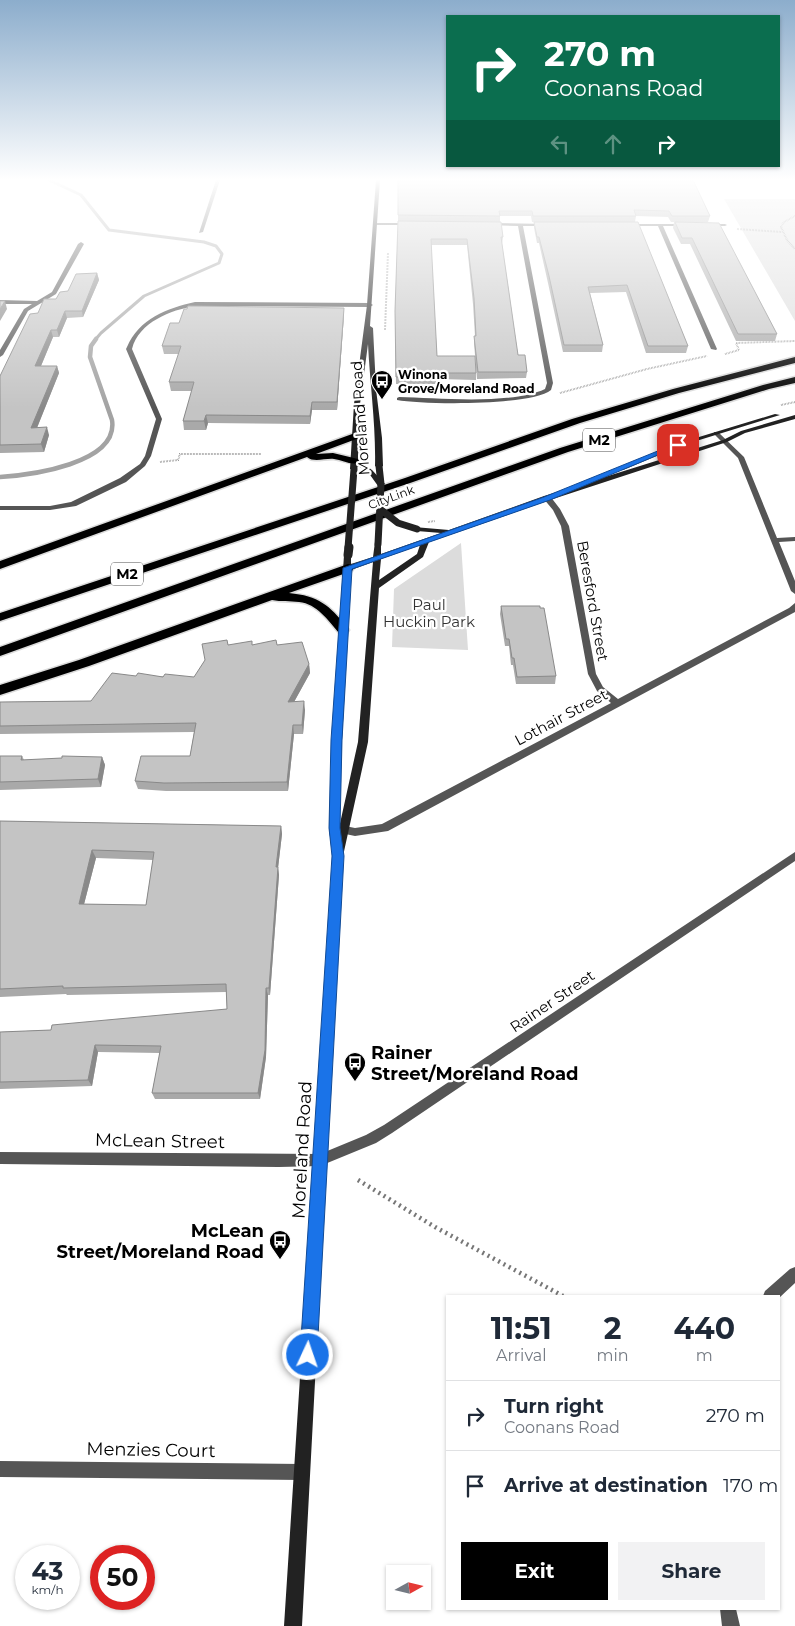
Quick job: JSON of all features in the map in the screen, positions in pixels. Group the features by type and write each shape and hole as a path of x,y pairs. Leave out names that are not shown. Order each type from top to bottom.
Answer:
{"highway":[{"name":"CityLink","path":"0,617 409,480 576,421 686,388 795,360"},
{"name":"CityLink","path":"0,652 564,450 766,387 795,380"},
{"path":"0,565 355,436"},
{"path":"272,467 298,459 324,456 354,465"},
{"path":"0,690 84,663 348,568"},
{"path":"268,597 288,597 316,602 328,611 343,630"}],"main road":[{"name":"Moreland Road","path":"293,1626 338,856 337,740 343,630 357,397 370,304 373,256"},
{"name":"Moreland Road","path":"338,829 363,742 378,556 381,484 379,438 373,389 370,304"},
{"path":"547,498 678,445 795,410"},
{"path":"348,568 547,498 725,440 743,432 795,417"},
{"path":"354,465 366,468 374,474 381,484"},
{"path":"380,509 398,523 417,528 452,531"},
{"path":"376,586 420,555 426,540"}],"street":[{"path":"0,355 24,312 36,302 54,293 74,256"},
{"path":"399,398 511,398 540,394 548,390 550,383 526,256"},
{"path":"674,256 714,348"},
{"path":"0,302 36,302"},
{"path":"0,508 50,508 73,504 123,480 143,465 148,456 159,419 129,349 133,340 154,317 171,310 195,304 370,304"},
{"path":"716,433 737,452 745,465 795,591"},
{"name":"Beresford Street","path":"547,498 557,510 565,526 594,682 618,704"},
{"path":"775,540 795,539"},
{"name":"Lothair Street","path":"338,829 363,831 384,828 618,704 792,610 795,606"},
{"name":"Rainer Street","path":"320,1160 371,1139 388,1129 795,856"},
{"name":"McLean Street","path":"0,1158 279,1162 320,1160"},
{"path":"771,1295 795,1274"},
{"name":"Menzies Court","path":"0,1469 302,1472"},
{"path":"728,1610 731,1626"}],"path":[{"path":"385,332 388,256"},
{"path":"722,355 739,350 736,343 795,342"},
{"path":"558,393 647,369 711,355"},
{"path":"178,460 180,454"},
{"path":"358,1180 435,1227 561,1295"}],"green space":[{"path":"757,256 795,256 795,321"},
{"name":"Paul Huckin Park","path":"461,543 468,650 392,647 394,589"}],"building":[{"path":"397,256 432,256 437,356 475,356 476,373 438,373 438,377 396,377"},
{"path":"469,256 504,256 518,355 525,355 527,372 478,372 474,336 476,336"},
{"path":"544,256 652,256 688,346 648,346 627,285 588,287 603,345 564,345"},
{"path":"701,256 736,256 777,334 738,334"},
{"path":"97,273 82,311 65,311 57,330 51,330 35,366 57,366 31,428 47,427 41,444 0,445 0,376 30,314 38,313 44,299 56,299 60,292 68,291 76,274"},
{"path":"0,301 5,301 0,309"},
{"path":"188,306 344,308 337,402 312,402 310,416 206,415 204,421 183,421 194,382 169,382 181,346 162,346 170,323 179,323 184,309 187,309"},
{"path":"501,606 540,606 540,608 544,608 556,676 517,677 509,639 506,639"},
{"path":"227,640 228,645 252,641 252,645 276,640 277,645 302,642 309,664 288,702 304,701 302,725 293,725 287,782 164,783 135,781 141,756 190,756 196,723 0,726 0,702 91,701 112,673 136,676 138,673 163,677 165,674 194,677 205,660 202,644"},
{"path":"0,756 22,756 21,760 62,758 62,756 102,757 98,779 0,782"},
{"path":"0,821 281,826 276,867 278,867 269,988 266,988 265,1050 258,1093 152,1093 161,1046 95,1045 88,1080 0,1082 0,1032 51,1030 52,1025 227,1009 226,984 63,988 63,986 0,989","holes":["92,850 154,852 146,905 79,904"]}],"waterway":[{"path":"95,340 144,296 219,263 221,256"},
{"path":"0,477 50,470 88,457 102,447 110,435 112,420 90,357 91,346 96,339"}],"place":[{"name":"Winona Grove/Moreland Road","path":"382,400"},
{"name":"Rainer Street/Moreland Road","path":"355,1082"},
{"name":"McLean Street/Moreland Road","path":"280,1260"}],"route":[{"path":"308,1355 338,856 334,828 337,740 348,568 547,498 678,445"}]}
